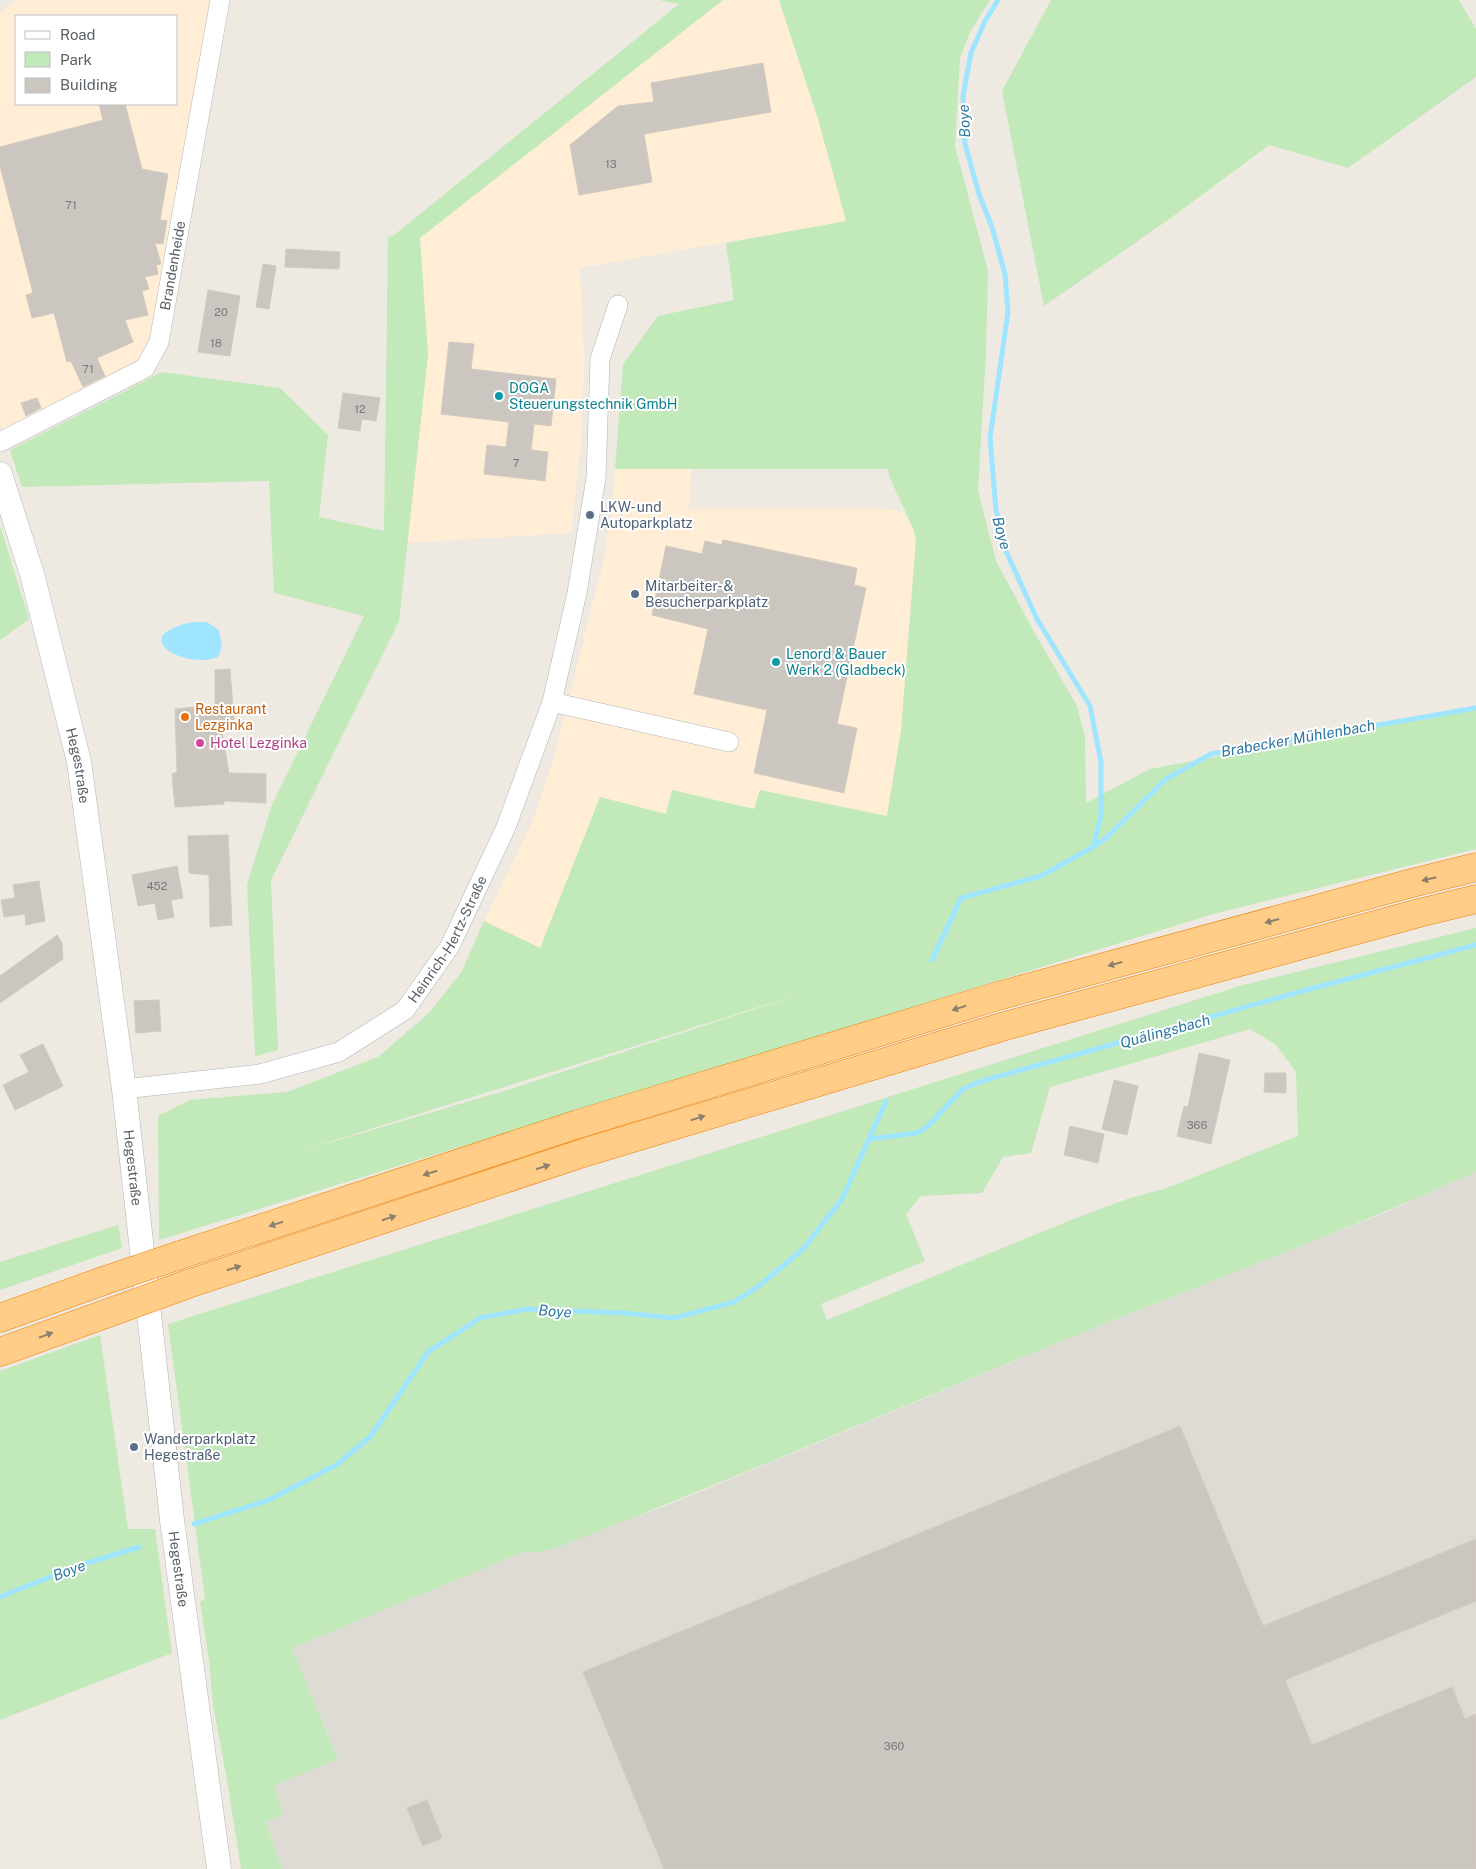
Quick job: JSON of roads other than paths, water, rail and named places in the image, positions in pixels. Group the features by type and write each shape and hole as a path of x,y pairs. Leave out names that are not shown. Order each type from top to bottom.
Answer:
{"highway":[{"path":"0,1318 180,1255 578,1124 998,996 1388,889 1476,867"},
{"path":"0,1352 188,1284 586,1152 1004,1026 1419,913 1476,900"}],"street":[{"name":"Brandenheide","path":"0,442 145,368 159,342 220,0"},
{"name":"Heinrich-Hertz-Straße","path":"124,1090 260,1074 339,1052 405,1010 450,946 506,827 552,702 577,592 596,478 600,359 618,305"},
{"name":"Hegestraße","path":"0,474 32,574 79,762 124,1090 172,1520 219,1869"},
{"path":"552,702 729,742"}],"water":[{"path":"193,622 207,622 219,630 222,646 218,657 205,660 190,659 167,650 162,643 163,635 173,628"}],"waterway":[{"name":"Boye","path":"932,960 961,898 1041,876 1093,847 1101,816 1101,762 1090,706 1037,619 1005,549 996,510 990,438 1008,312 1005,274 965,144 963,96 971,53 985,21 998,0"},
{"name":"Brabecker Mühlenbach","path":"1093,847 1106,838 1166,779 1211,754 1476,708"},
{"name":"Quälingsbach","path":"869,1139 917,1133 927,1127 963,1089 982,1081 1310,989 1476,945"},
{"name":"Boye","path":"194,1524 269,1500 336,1465 370,1437 428,1352 480,1318 527,1309 623,1313 674,1318 734,1302 759,1286 804,1248 842,1199 886,1101"},
{"name":"Boye","path":"0,1597 75,1567 139,1547"}],"place":[{"name":"DOGA Steuerungstechnik GmbH","path":"499,396"},
{"name":"LKW- und Autoparkplatz","path":"590,515"},
{"name":"Mitarbeiter- & Besucherparkplatz","path":"635,594"},
{"name":"Lenord & Bauer Werk 2 (Gladbeck)","path":"776,662"},
{"name":"Restaurant Lezginka","path":"185,717"},
{"name":"Hotel Lezginka","path":"200,743"},
{"name":"Wanderparkplatz Hegestraße","path":"134,1447"}]}
